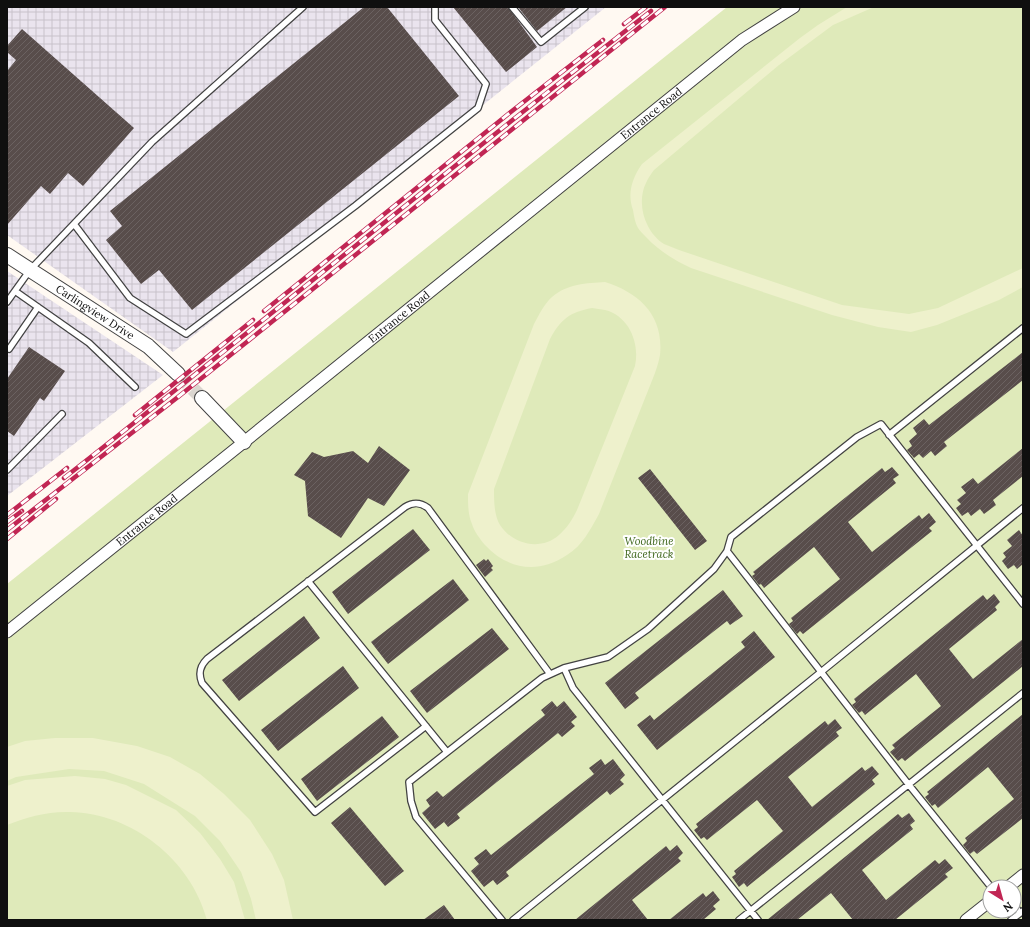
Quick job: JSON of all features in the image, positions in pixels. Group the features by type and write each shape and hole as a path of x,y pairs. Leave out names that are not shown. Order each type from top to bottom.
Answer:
{"street":[{"name":"Entrance Road","path":"7,632 736,45 794,7"},
{"name":"Carlingview Drive","path":"7,256 148,346 178,374"},
{"path":"202,398 244,442"},
{"path":"966,920 982,907"}],"lane":[{"path":"7,302 30,270 152,142 303,7"},
{"path":"74,224 130,298 186,334 355,206 478,108 486,84 435,20 435,7"},
{"path":"512,7 541,42 585,7"},
{"path":"15,291 89,343 136,387"},
{"path":"9,349 38,307"},
{"path":"890,435 1023,328"},
{"path":"7,470 62,414"},
{"path":"502,920 416,816 411,801 409,782 542,678 564,668 608,657 648,630 714,569 727,551 730,538 857,437 881,424 1023,604"},
{"path":"426,726 315,812 202,682 200,672 203,663 405,507 414,503 424,505 428,508 550,674"},
{"path":"513,920 1023,508"},
{"path":"727,551 908,785 984,879"},
{"path":"308,581 447,752"},
{"path":"564,668 574,688 758,920"},
{"path":"739,920 1023,693"}],"shaded area":[{"path":"7,7 606,7 173,352 7,235"},
{"path":"7,271 163,375 7,496"}],"green space":[{"name":"Woodbine Racetrack","path":"727,7 1023,7 1023,920 7,920 7,584"},
{"path":"847,7 874,7 833,25 779,65 654,170 643,191 642,208 647,225 657,239 664,244 842,305 909,314 938,308 1023,268 1023,287 999,300 937,325 911,332 878,327 832,315 691,268 661,251 651,242 638,228 631,204 630,198 633,180 642,164 800,38"},
{"path":"605,282 618,287 639,300 654,318 660,341 660,355 658,364 599,514 586,537 573,551 546,565 535,567 514,564 504,560 494,553 477,535 470,517 468,494 534,324 542,310 552,297 564,289 577,285","holes":["592,308 613,313 621,318 626,324 631,332 636,348 635,366 577,510 567,527 552,540 544,543 528,544 512,537 500,525 495,508 494,489 550,339 562,321 572,314"]},
{"path":"55,738 93,738 137,746 170,757 200,774 224,794 250,820 272,854 284,880 293,920 256,920 251,899 241,872 220,841 195,816 144,784 104,771 69,769 16,777 7,781 7,747 25,741"},
{"path":"75,776 105,779 126,785 176,810 200,833 220,859 234,882 245,920 207,920 199,898 188,878 173,860 156,844 136,831 115,821 93,814 54,812 22,819 7,825 7,786 25,780"}],"building":[{"path":"364,7 387,7 459,96 192,310 159,270 141,284 106,240 122,226 110,211"},
{"path":"453,7 508,7 537,47 506,72"},
{"path":"518,7 567,7 537,31"},
{"path":"22,29 134,128 83,186 68,173 50,194 41,186 7,225 7,71 16,60 7,52 7,46"},
{"path":"29,347 65,371 44,401 40,398 14,436 7,431 7,379"},
{"path":"1023,352 1023,380 944,442 947,446 935,456 931,451 923,458 919,454 914,458 907,450 912,446 909,441 917,434 913,428 924,419 929,425"},
{"path":"379,446 410,470 384,506 368,498 341,538 308,516 305,481 294,475 312,452 324,457 353,451 368,463"},
{"path":"1023,448 1023,476 993,500 996,505 984,514 980,509 971,516 968,512 962,516 956,508 961,504 957,500 966,493 961,487 973,478 978,484"},
{"path":"892,467 899,475 893,479 896,483 848,522 872,552 919,515 922,519 929,513 936,522 929,528 932,531 803,634 800,631 797,634 789,624 793,621 791,618 840,579 814,547 764,588 761,584 759,585 752,576 755,574 753,572 882,468 885,472"},
{"path":"650,469 707,541 695,550 638,478"},
{"path":"413,529 430,550 348,614 332,592"},
{"path":"1019,530 1023,536 1023,564 1017,569 1014,565 1008,569 1002,561 1006,557 1003,553 1012,546 1007,540"},
{"path":"484,559 486,561 488,559 493,566 491,568 493,570 485,577 476,565"},
{"path":"453,579 469,600 388,664 371,642"},
{"path":"723,590 743,616 730,625 727,621 635,693 639,698 625,709 605,683"},
{"path":"994,594 1000,602 995,607 997,610 949,649 973,679 1023,639 1023,666 905,761 902,758 898,761 890,752 895,748 892,745 941,706 916,674 865,715 862,711 859,713 852,705 856,702 854,699 983,595 987,600"},
{"path":"304,616 320,638 239,701 222,680"},
{"path":"492,628 509,649 427,713 410,691"},
{"path":"754,631 775,657 657,750 637,725 650,715 654,720 745,647 741,642"},
{"path":"343,666 359,688 278,751 261,730"},
{"path":"552,701 557,707 564,701 577,717 571,722 575,726 562,737 558,733 457,814 460,818 448,827 444,822 435,829 422,813 430,806 426,800 437,791 443,797 545,715 541,710"},
{"path":"1023,714 1023,818 977,854 974,851 970,854 963,845 967,841 965,838 1014,799 988,767 938,808 935,804 932,806 925,797 929,794 927,792"},
{"path":"382,716 399,737 317,801 301,779"},
{"path":"835,719 842,728 836,732 839,736 788,777 812,807 862,767 865,771 872,766 879,774 872,780 875,784 747,887 744,883 739,887 732,877 736,874 734,871 783,831 757,800 707,840 704,837 701,839 694,830 698,827 696,824 825,721 828,725"},
{"path":"601,759 605,765 613,759 625,775 620,780 624,784 610,795 607,791 506,872 509,876 497,885 493,880 484,887 471,871 479,864 474,858 486,849 491,855 594,774 589,768"},
{"path":"350,807 404,871 385,886 331,823"},
{"path":"909,813 915,821 910,825 913,829 862,870 886,900 935,860 939,864 945,859 953,868 945,874 948,877 895,920 853,920 831,893 797,920 767,920 898,814 902,818"},
{"path":"677,845 683,853 678,858 681,861 632,900 648,920 575,920 666,846 670,851"},
{"path":"713,891 720,900 713,906 716,909 703,920 669,920 703,893 706,897"},
{"path":"444,905 455,920 423,920"}],"tunnel":[{"path":"178,374 202,398"}],"railway":[{"path":"624,24 646,7"},
{"path":"7,530 178,397 665,7"},
{"path":"64,478 651,11"},
{"path":"264,311 512,111 603,40"},
{"path":"135,415 253,320"},
{"path":"7,515 67,468"},
{"path":"7,539 56,499"},
{"path":"7,522 22,511"}]}
